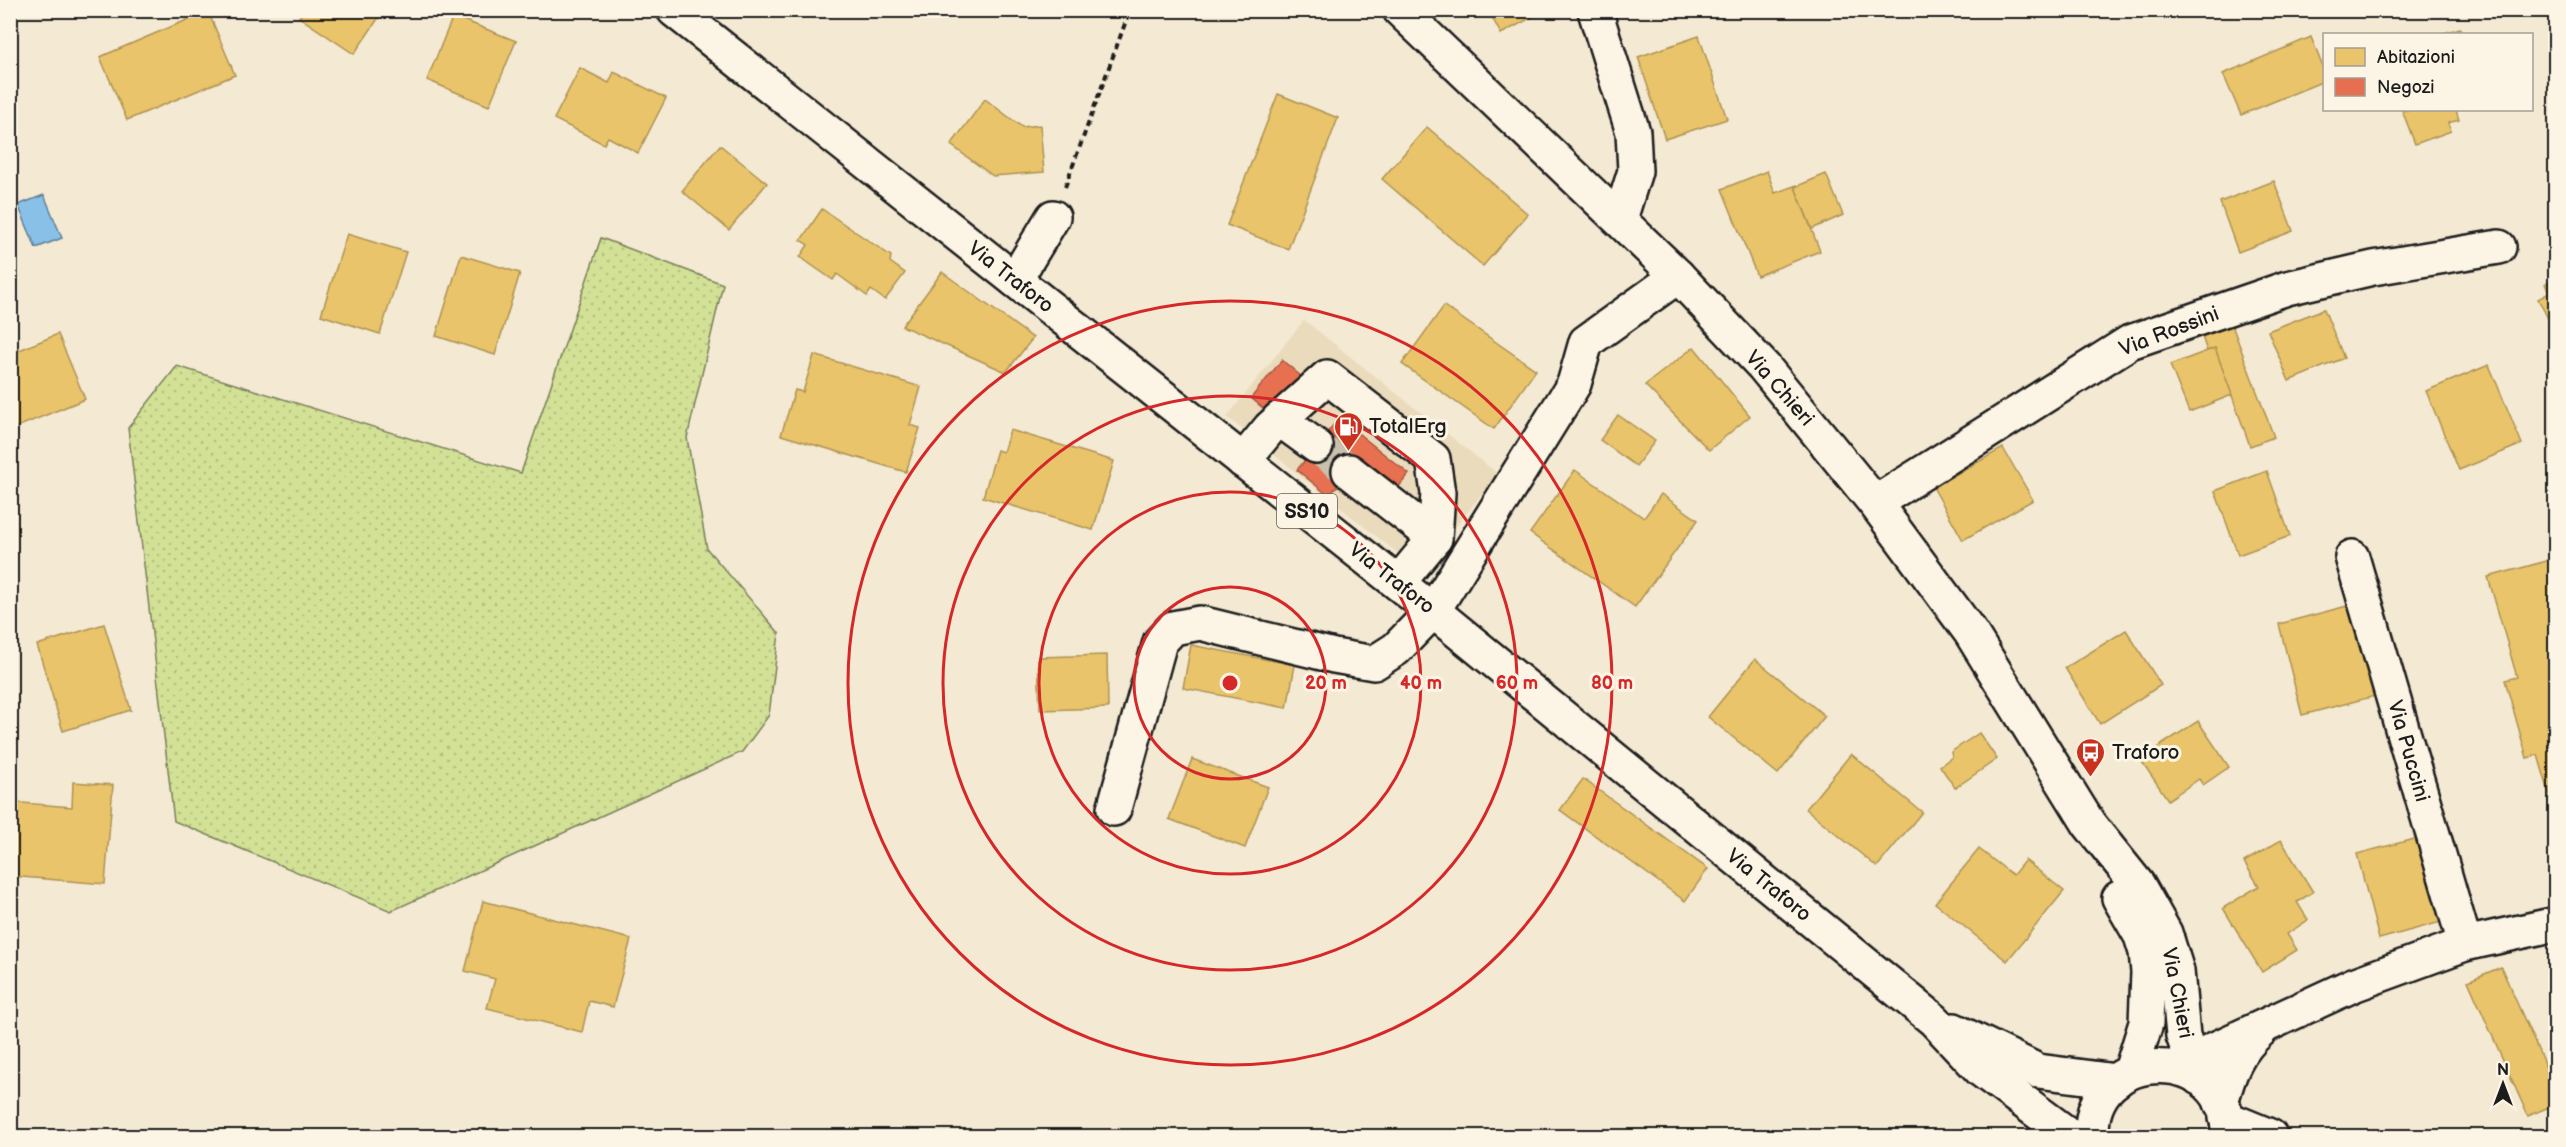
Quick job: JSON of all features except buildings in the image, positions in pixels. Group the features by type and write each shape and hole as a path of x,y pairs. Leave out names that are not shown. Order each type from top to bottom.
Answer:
{"main road":[{"name":"Via Traforo","path":"674,10 1433,611 1934,1020 1981,1070 2056,1124 2070,1137"},
{"name":"Via Chieri","path":"1400,10 1678,276 1764,367 1875,503 1971,633 2089,824 2138,885 2165,933 2177,971 2183,1036 2199,1078"},
{"path":"1595,11 1633,132 1635,171 1620,219"},
{"path":"1015,280 1053,217"},
{"name":"Via Rossini","path":"1875,503 2130,342 2287,288 2373,268 2499,247"},
{"path":"1114,809 1160,642 1173,628 1200,623 1334,656 1374,663 1396,649 1433,611 1574,384 1586,342 1678,276"},
{"path":"1243,461 1280,419 1327,377 1433,459 1438,493 1435,538 1398,583"},
{"path":"1280,419 1316,446"},
{"path":"1349,471 1435,538"},
{"name":"Via Puccini","path":"2352,557 2465,944"},
{"name":"Via Chieri","path":"2089,824 2119,897 2141,936 2146,952 2146,1023 2124,1076 2107,1090 2094,1113 2091,1137"},
{"path":"2270,1137 2225,1119 2212,1089 2199,1078 2210,1051 2229,1040 2265,1027 2353,985 2465,944 2556,924"},
{"name":"Via Traforo","path":"1934,1020 2038,1071 2124,1076 2158,1065 2181,1069 2199,1078"},
{"path":"2225,1119 2230,1070 2240,1052 2265,1027"}],"path":[{"path":"1053,217 1130,10"}],"shaded area":[{"path":"1304,320 1498,474 1420,571 1227,417"}],"green space":[{"path":"601,238 723,284 687,438 707,549 779,633 769,715 742,752 391,911 174,821 128,428 177,366 521,473"}],"water":[{"path":"44,195 62,238 36,248 18,205"}],"tunnel":[{"path":"1316,446 1349,471"}],"place":[{"name":"TotalErg","path":"1348,452"},
{"name":"Traforo","path":"2091,778"}]}
